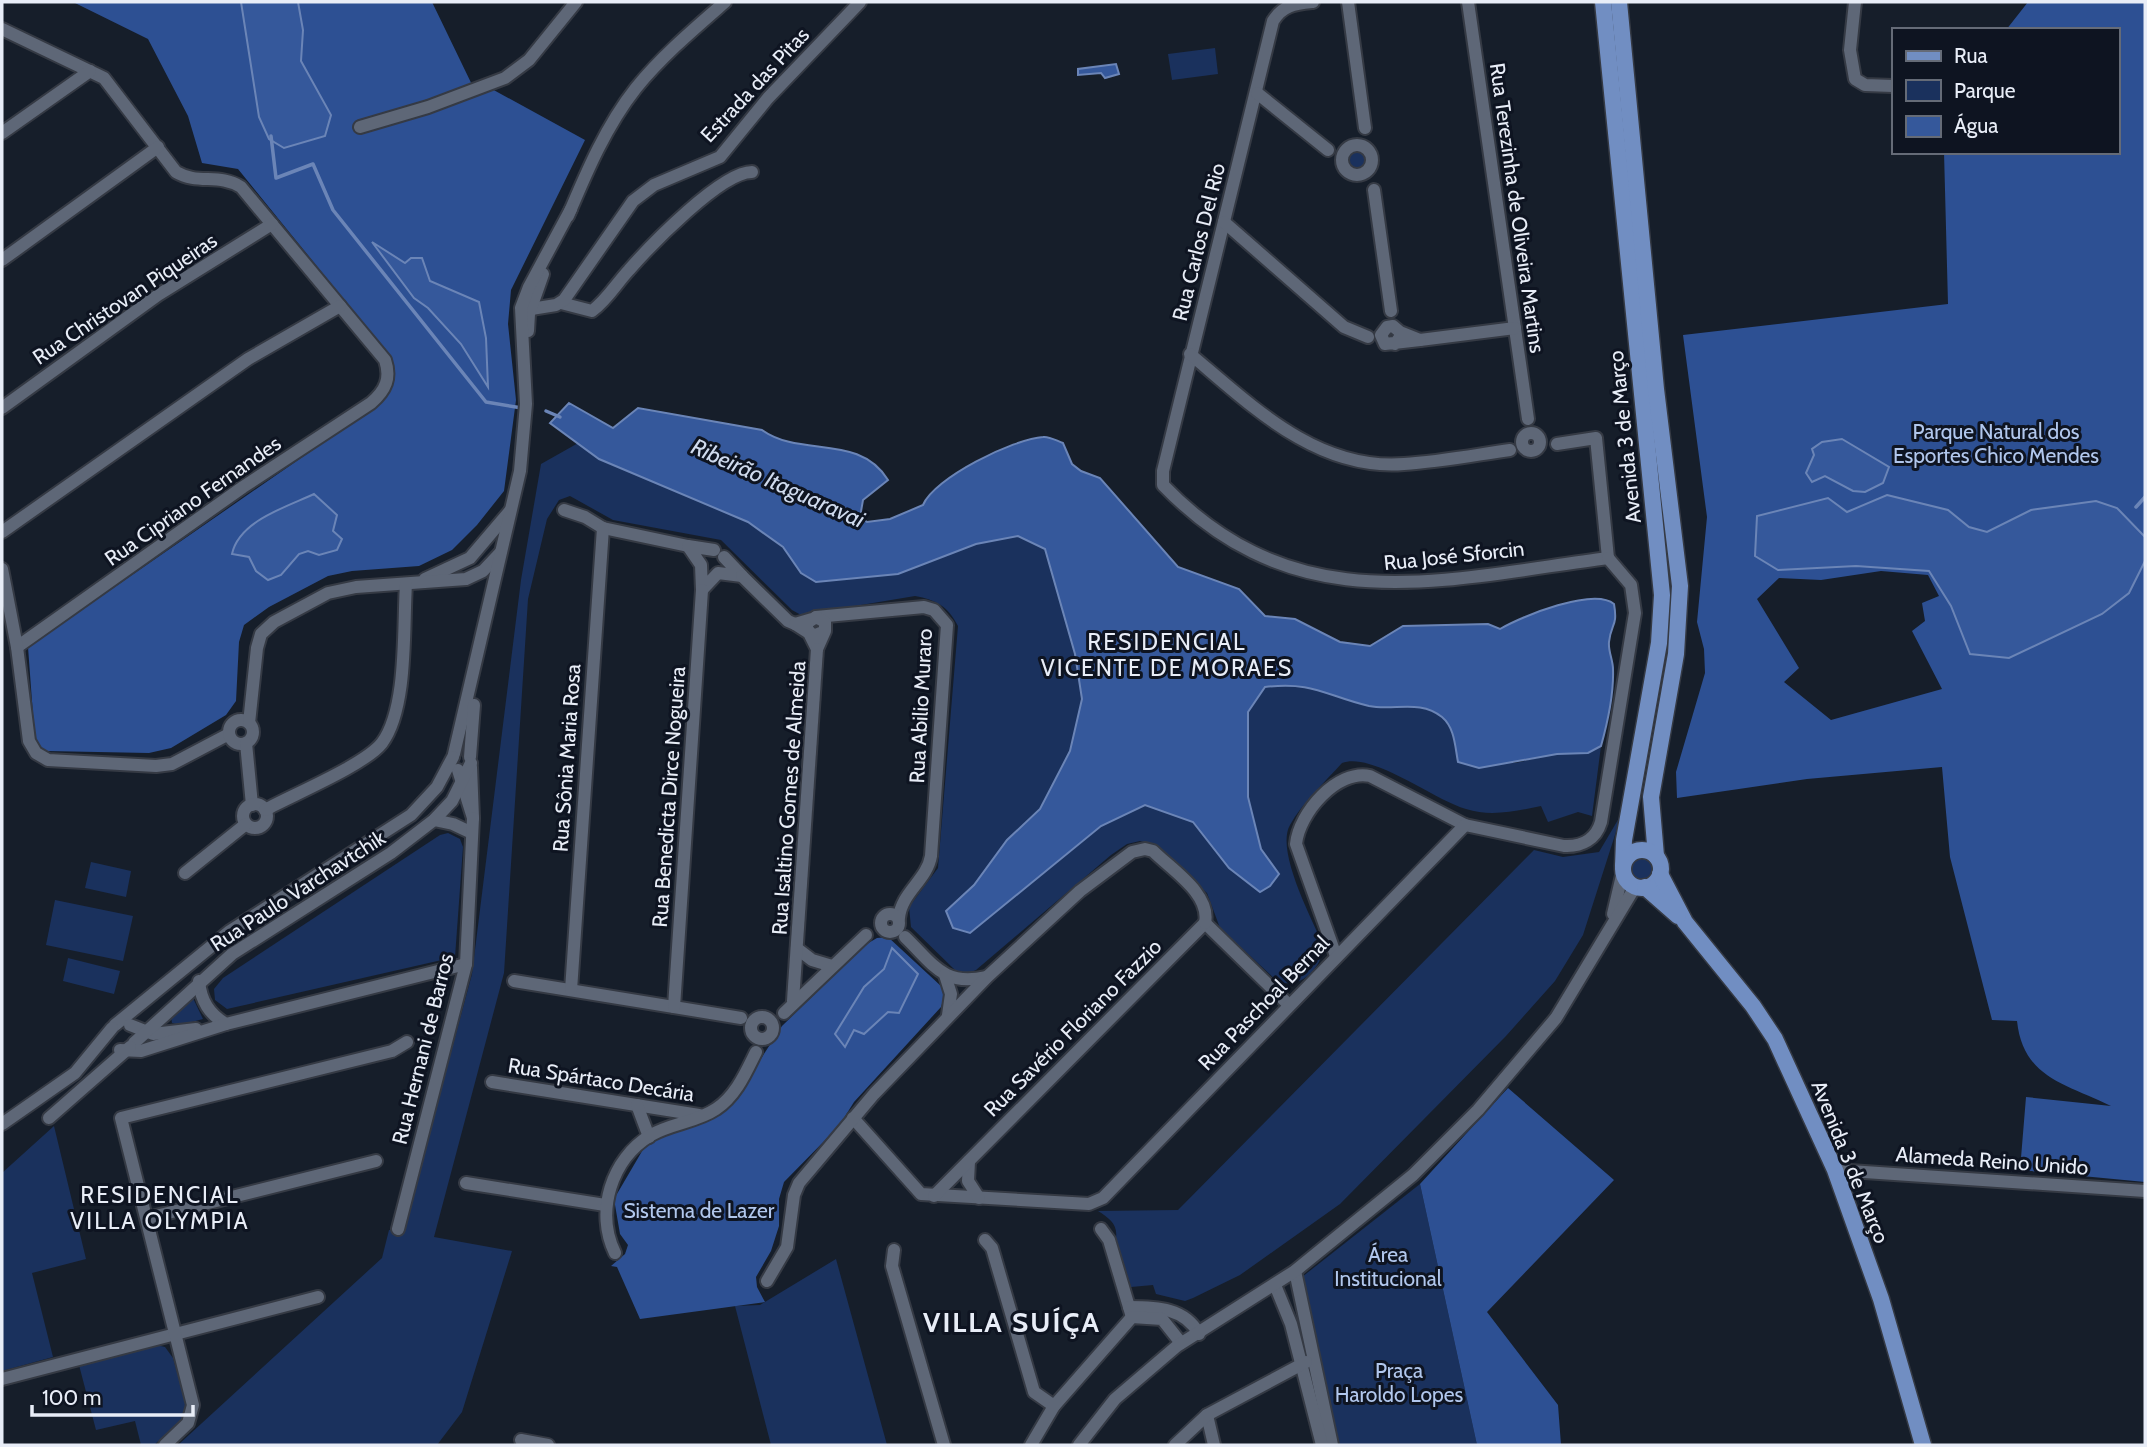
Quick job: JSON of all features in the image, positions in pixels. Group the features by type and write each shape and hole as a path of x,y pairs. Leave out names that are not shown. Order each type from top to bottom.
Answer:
{"main road":[{"name":"Avenida 3 de Março","path":"1603,2 1662,595 1659,643 1624,841 1623,869"},
{"name":"Avenida 3 de Março","path":"1619,2 1656,389 1680,586 1676,654 1651,788 1650,813 1656,856"},
{"path":"1637,850 1648,850 1656,856 1660,874 1654,883 1640,887 1627,881 1623,869 1627,856 1637,850"},
{"name":"Avenida 3 de Março","path":"1660,874 1685,922 1753,1006 1774,1039 1835,1170 1881,1299 1923,1445"},
{"name":"Avenida 3 de Março","path":"1640,887 1685,922"}],"street":[{"path":"360,127 428,107 505,78 529,60 576,2"},
{"name":"Rua Paulo Varchavtchik","path":"527,311 610,126 635,89 658,63 725,2"},
{"name":"Estrada das Pitas","path":"561,303 633,201 654,185 720,157 768,98 860,2"},
{"name":"Rua Carlos Del Rio","path":"1163,485 1163,471 1190,354 1273,21 1280,10 1313,2"},
{"path":"1348,2 1365,128 1372,158 1392,334"},
{"name":"Rua Terezinha de Oliveira Martins","path":"1468,2 1531,441"},
{"path":"1855,2 1850,50 1855,79 1865,85 1892,86"},
{"path":"2,29 90,71 113,87 176,172 188,179 230,180 241,187 340,306 248,359 2,532"},
{"path":"2,133 90,71"},
{"path":"1257,93 1374,190"},
{"path":"1348,171 1342,158 1365,128"},
{"path":"1328,150 1367,147 1372,158 1365,173 1348,171"},
{"path":"2,260 158,148"},
{"path":"527,311 561,303 592,311 670,227 728,180 743,172 752,173"},
{"name":"Rua Paulo Varchavtchik","path":"86,1087 87,1070 113,1026 230,931 411,815 437,787 454,755 500,553 514,502 526,474 534,406 525,305 533,279 571,209"},
{"path":"1224,222 1344,327 1368,337 1392,334 1420,340 1515,328"},
{"name":"Rua Christovan Piqueiras","path":"2,408 158,295 272,224"},
{"name":"Rua Cipriano Fernandes","path":"17,647 243,487 371,403 387,382 389,372 385,359 340,306"},
{"path":"1190,354 1287,432 1337,456 1364,462 1402,465 1510,450 1531,441 1557,444 1596,438 1608,558 1631,585 1635,613 1599,828 1588,841 1570,847 1465,825 1370,776 1357,773 1347,776 1322,797 1303,822 1296,844 1336,956"},
{"name":"Rua José Sforcin","path":"1163,485 1204,522 1230,540 1288,566 1337,580 1417,584 1608,558"},
{"path":"410,583 470,558 514,502"},
{"path":"564,510 585,517 603,528 719,554 788,621 809,633 818,637 825,631 825,622 814,618 807,623 809,633"},
{"name":"Rua Sônia Maria Rosa","path":"571,990 603,528"},
{"path":"688,546 708,573 742,576"},
{"path":"252,805 246,743 253,733 249,723 261,634 274,622 328,593 356,587 466,579 483,571 500,553"},
{"path":"701,565 702,556 719,554"},
{"path":"702,590 725,564 719,554"},
{"name":"Rua Benedicta Dirce Nogueira","path":"674,1007 702,590 701,565"},
{"path":"2,569 17,647 29,741 36,753 48,760 156,766 172,764 229,734 234,722 249,723"},
{"path":"483,571 495,579"},
{"path":"252,805 265,810 362,759 382,743 398,701 410,583"},
{"name":"Rua Abilio Muraro","path":"795,624 814,618 924,607 934,610 947,625 931,856 925,875 902,903 899,919"},
{"name":"Rua Isaltino Gomes de Almeida","path":"793,1001 799,950 817,649 825,631"},
{"name":"Rua Isaltino Gomes de Almeida","path":"809,633 817,649"},
{"name":"Rua Paulo Varchavtchik","path":"49,1118 232,954 391,853 434,820 452,801 460,776 471,760 478,655"},
{"path":"229,734 234,742 246,743"},
{"path":"454,755 463,751 471,760"},
{"name":"Rua Hernani de Barros","path":"454,755 452,763 460,776 473,818"},
{"name":"Rua Hernani de Barros","path":"398,1229 466,964 473,818 471,760"},
{"path":"252,805 244,812 246,824 252,828 260,827 266,821 265,810"},
{"path":"434,820 453,824 472,833"},
{"path":"185,873 246,824"},
{"name":"Rua Paschoal Bernal","path":"979,1198 1089,1204 1103,1198 1465,825"},
{"path":"767,1281 787,1247 793,1195 799,1183 853,1118 986,977 1080,891 1132,852 1145,849 1153,851 1202,900 1207,913 1205,923 1289,1004"},
{"path":"1605,937 1623,869"},
{"path":"1079,1445 1115,1399 1181,1343 1295,1271 1413,1175 1478,1110 1556,1018 1605,937 1640,887"},
{"path":"615,1252 608,1238 605,1205 618,1173 649,1137 704,1116 731,1096 756,1052 793,1001 866,935 885,927 890,913 899,919 905,937"},
{"name":"Rua Savério Floriano Fazzio","path":"927,1195 969,1160 1205,923"},
{"path":"885,927 905,937 944,975 951,994 947,1018"},
{"name":"Rua Isaltino Gomes de Almeida","path":"799,950 812,960 832,966"},
{"path":"222,1025 177,1042 141,1051 109,1039 113,1026 130,1025 145,1032 161,1034 222,1025 466,964"},
{"path":"944,975 968,981 986,977"},
{"path":"199,981 200,994 206,1006 222,1025"},
{"path":"514,981 741,1018 761,1018 783,1013"},
{"path":"741,1018 757,1039 770,1034"},
{"path":"756,1052 751,1025 761,1018"},
{"path":"761,1018 772,1024 770,1034"},
{"path":"128,1048 136,1035 130,1025"},
{"path":"165,1445 188,1423 193,1410 148,1218 121,1118 392,1051 407,1042"},
{"name":"Rua Paulo Varchavtchik","path":"2,1124 62,1083 101,1043"},
{"path":"62,1083 72,1081 86,1087"},
{"name":"Rua Spártaco Decária","path":"492,1082 704,1116"},
{"path":"637,1105 649,1137"},
{"path":"853,1118 927,1195 979,1198"},
{"path":"969,1160 968,1181 979,1198"},
{"path":"148,1218 376,1161"},
{"name":"Alameda Reino Unido","path":"1835,1170 2145,1191"},
{"path":"466,1182 605,1205"},
{"path":"1101,1229 1109,1240 1131,1312"},
{"path":"985,1240 992,1248 1034,1392 1054,1406"},
{"path":"894,1250 892,1266 944,1445"},
{"path":"1295,1271 1332,1445"},
{"path":"1275,1285 1302,1365 1322,1445"},
{"path":"2,1379 318,1297"},
{"path":"1131,1312 1183,1314 1192,1320 1199,1334"},
{"path":"1131,1312 1162,1319 1181,1343"},
{"path":"1031,1445 1054,1406 1131,1312"},
{"path":"1175,1445 1207,1415 1314,1357"},
{"path":"1207,1415 1214,1445"},
{"path":"521,1440 548,1445"}],"green space":[{"path":"73,2 432,2 476,93 490,88 585,140 511,290 508,324 516,400 504,491 477,525 452,550 419,566 352,571 328,576 269,607 244,625 239,642 236,701 226,715 171,748 149,753 46,751 35,742 28,647 376,406 392,385 394,367 392,359 238,169 202,163 188,116 148,39"},
{"name":"Parque Natural dos Esportes Chico Mendes","path":"2028,2 2145,2 2145,1182 2020,1170 2026,1097 2111,1106 2049,1077 2028,1055 2017,1021 1992,1020 1950,857 1942,767 1807,779 1677,798 1676,772 1705,673 1704,649 1697,622 1707,517 1683,335 1948,304 1944,154 2119,154 2119,28 2008,28","holes":["1881,571 1928,575 1939,596 1922,603 1925,621 1912,631 1942,689 1831,720 1784,682 1799,668 1757,599 1779,578 1821,580"]},
{"path":"1215,48 1218,74 1172,80 1168,54"},
{"path":"1357,148 1366,151 1369,160 1366,169 1357,172 1348,169 1345,160 1348,151"},
{"path":"580,442 599,459 748,522 783,548 801,573 901,573 976,544 1018,536 1045,549 1075,654 1082,700 1070,751 1040,809 1007,840 974,885 947,911 953,928 970,933 1102,826 1145,805 1193,822 1229,868 1279,874 1261,849 1248,797 1248,712 1265,687 1295,686 1319,690 1369,706 1425,708 1442,717 1450,727 1458,762 1515,763 1557,754 1587,753 1601,746 1592,816 1578,812 1548,822 1541,806 1504,812 1475,811 1452,804 1370,764 1355,761 1342,763 1301,809 1290,825 1287,837 1287,851 1297,886 1324,947 1318,963 1308,976 1301,980 1293,983 1277,981 1220,928 1207,893 1154,845 1140,841 1127,844 1111,855 976,970 967,974 957,972 911,927 909,907 938,868 958,626 950,613 935,602 915,596 801,615 792,610 721,540 613,520 570,496 559,500 547,519 528,599 504,973 434,1237 512,1251 462,1412 437,1445 178,1445 382,1258 389,1230 403,1232 472,974 521,580 541,464"},
{"path":"1622,813 1583,935 1555,981 1506,1036 1340,1204 1240,1275 1193,1298 1185,1301 1156,1294 1153,1285 1131,1287 1114,1225 1098,1211 1178,1210 1534,850 1563,857 1599,852"},
{"path":"448,833 460,839 463,847 455,957 227,1009 215,1000 214,989 223,978 440,835"},
{"path":"1642,854 1651,858 1655,867 1651,876 1642,880 1633,876 1629,867 1633,858"},
{"path":"91,862 131,871 126,897 85,888"},
{"path":"55,900 133,916 123,961 46,945"},
{"name":"Sistema de Lazer","path":"888,937 942,987 944,998 941,1007 854,1102 839,1126 784,1182 779,1199 779,1226 771,1251 756,1277 757,1287 765,1302 640,1319 617,1267 611,1266 625,1254 628,1245 620,1234 614,1199 648,1141 717,1115 733,1102 782,1026 865,945 877,938"},
{"path":"68,958 120,971 114,994 63,981"},
{"path":"192,996 203,1019 180,1025 172,1023 171,1016"},
{"path":"1508,1088 1614,1180 1487,1312 1558,1405 1561,1445 1477,1445 1420,1184"},
{"path":"54,1126 86,1259 32,1273 53,1357 2,1371 2,1173"},
{"name":"Praça Haroldo Lopes","path":"1420,1184 1477,1445 1337,1445 1302,1277"},
{"path":"836,1259 887,1445 771,1445 735,1306 760,1305"},
{"path":"156,1345 165,1347 173,1358 187,1408 180,1422 154,1445 141,1445 135,1421 96,1430 79,1365"}],"water":[{"path":"241,2 298,2 303,30 301,61 331,115 325,136 284,148 269,139 259,117"},
{"path":"1116,64 1119,74 1105,78 1101,73 1078,75 1078,69"},
{"path":"372,242 405,263 411,258 422,258 430,281 479,302 486,338 488,387 461,344 428,308 414,298"},
{"path":"569,403 613,428 638,408 762,430 794,443 862,456 876,466 888,480 863,500 860,517 867,522 890,519 923,505 942,483 995,452 1030,439 1050,438 1063,443 1072,464 1081,471 1100,478 1178,567 1239,589 1265,616 1295,619 1340,642 1370,646 1403,626 1488,624 1500,629 1558,605 1591,599 1604,600 1614,604 1615,621 1609,642 1613,669 1611,698 1601,746 1588,753 1557,754 1479,768 1458,762 1450,727 1442,717 1425,708 1369,706 1319,690 1295,686 1265,687 1248,712 1248,797 1261,849 1279,874 1270,886 1260,892 1229,868 1193,822 1145,805 1101,826 970,933 953,928 946,911 974,885 1007,840 1040,809 1070,751 1082,699 1075,654 1045,549 1018,536 976,544 898,574 816,582 801,573 783,547 748,522 599,459 550,423"},
{"path":"1842,439 1889,467 1883,483 1865,492 1853,491 1825,476 1812,482 1806,473 1814,455 1812,449 1822,442"},
{"path":"314,494 337,515 333,531 342,539 337,550 319,555 308,551 299,554 281,575 268,580 256,571 249,557 232,554 236,542 254,524 265,516"},
{"path":"1887,495 1948,510 1969,527 1987,532 2031,510 2096,501 2117,508 2145,537 2145,561 2129,593 2102,614 2009,658 1970,654 1951,606 1929,571 1856,566 1778,570 1755,556 1757,516 1828,498 1847,512"},
{"path":"892,948 918,974 899,1013 888,1012 864,1034 854,1030 845,1047 835,1034 864,987 884,969"}],"waterway":[{"name":"Ribeirão Itaguaravai","path":"271,136 276,178 313,164 333,210 486,402 522,408"},
{"name":"Ribeirão Itaguaravai","path":"546,411 560,417"},
{"path":"2136,507 2145,497"}],"district":[{"name":"RESIDENCIAL VICENTE DE MORAES","path":"1167,655"},
{"name":"RESIDENCIAL VILLA OLYMPIA","path":"160,1208"},
{"name":"VILLA SUÍÇA","path":"1012,1322"}],"park label":[{"name":"Área Institucional","path":"1388,1267"}]}
